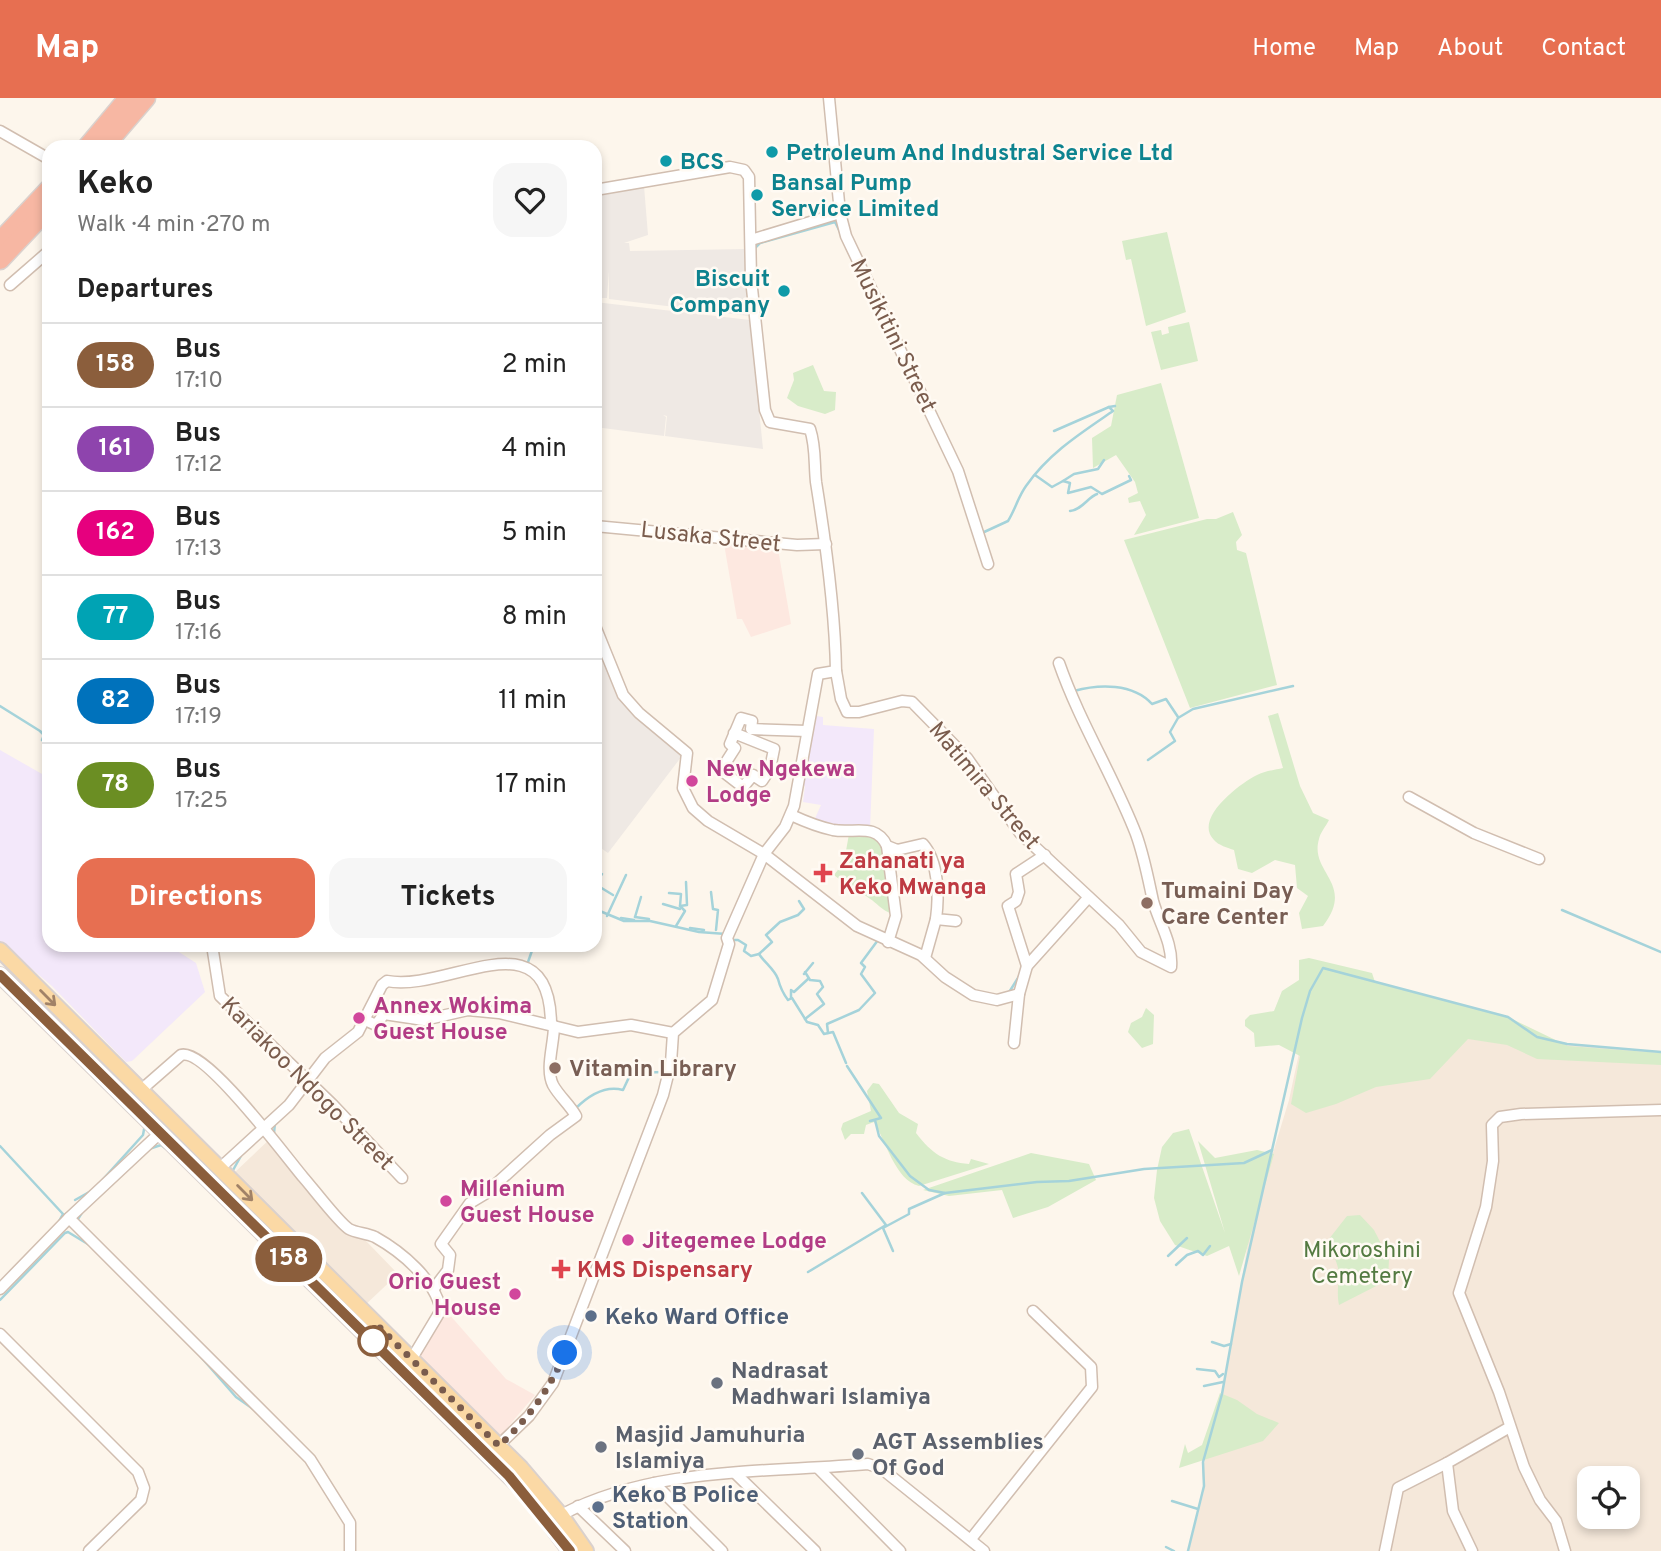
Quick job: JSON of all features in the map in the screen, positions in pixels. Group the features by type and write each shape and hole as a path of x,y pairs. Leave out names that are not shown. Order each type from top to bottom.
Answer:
{"highway":[{"path":"93,140 128,98"},
{"path":"110,140 146,98"},
{"path":"0,241 42,196"},
{"path":"0,260 42,215"}],"main road":[{"path":"0,950 499,1446 561,1515 586,1551"},
{"path":"0,975 518,1485 570,1551"}],"street":[{"name":"Musikitini Street","path":"829,98 840,213 846,236 958,471 988,565"},
{"path":"0,131 42,155"},
{"path":"499,1446 529,1416 553,1382 667,1084 673,1033 712,1000 729,944 727,938 764,854 791,816 818,674 836,671 826,544 814,467 816,446 810,429 780,425 767,418 752,302 749,177 739,167 602,189"},
{"path":"751,240 840,213"},
{"path":"10,285 42,257"},
{"name":"Lusaka Street","path":"602,527 797,545 826,544"},
{"path":"602,643 623,695 639,713 687,752 683,788 693,808 709,821 764,854 856,926 925,958 945,977 973,995 997,1000 1019,994"},
{"name":"Matimira Street","path":"836,671 841,699 847,712 859,712 902,701 915,705 967,758 1013,824 1136,943 1141,952 1171,967 1172,955 1136,835 1073,701 1059,663"},
{"path":"734,733 774,749 770,769 762,781 753,775 743,787 721,770 735,748 730,745 734,733 741,718 752,721 751,729 807,731"},
{"path":"1409,797 1474,833 1539,859"},
{"path":"791,816 835,831 871,831 882,837 887,846 896,916 888,942"},
{"path":"887,846 897,850 923,844 927,849 937,887 936,919 925,958"},
{"path":"1027,966 1008,906 1016,901 1019,892 1016,874 1045,855"},
{"path":"1014,1043 1019,994 1027,966 1088,898"},
{"path":"936,919 956,921"},
{"name":"Kariakoo Ndogo Street","path":"213,952 220,996 305,1081 332,1104 402,1178"},
{"path":"220,1168 299,1093 305,1081 325,1058 358,1032 382,985 387,981 423,982 473,968 518,964 535,971 541,979 553,1025 554,1052 549,1067 551,1083 576,1116 550,1135 485,1194 470,1202 440,1244 450,1255 448,1270 435,1287"},
{"path":"365,1020 376,1025 384,1014 424,1020 468,1010 578,1032 631,1025 673,1033"},
{"path":"141,1090 185,1053 205,1065 266,1127 301,1174 350,1229 376,1238 435,1287 441,1310 414,1355"},
{"path":"1565,1551 1556,1521 1532,1486 1459,1293 1486,1207 1493,1161 1492,1125 1500,1117 1521,1114 1661,1110"},
{"path":"0,1289 69,1218 161,1132"},
{"path":"69,1218 310,1460 351,1524 350,1551"},
{"path":"971,1539 1092,1387 1091,1367 1033,1311"},
{"path":"0,1334 138,1472 144,1488 141,1500 89,1551"},
{"path":"1385,1551 1398,1488 1403,1482 1433,1472 1510,1427"},
{"path":"1447,1463 1453,1511 1472,1551"},
{"path":"561,1515 615,1492 654,1483 734,1473 868,1464 881,1469 984,1551"},
{"path":"818,1468 900,1551"},
{"path":"734,1473 815,1551"},
{"path":"654,1483 722,1551"},
{"path":"578,1506 625,1551"}],"shaded area":[{"path":"644,186 648,235 624,243 629,243 630,251 746,249 749,316 609,299 609,271 607,298 602,298 602,193"},
{"path":"602,303 750,320 763,449 665,436 667,416 663,415 666,417 664,436 602,428"},
{"path":"724,544 778,549 791,624 751,637 742,619 737,619"},
{"path":"602,656 617,696 685,752 608,853 602,849"},
{"path":"810,715 823,717 823,725 874,729 870,830 813,823 821,805 803,802 805,786 797,784"},
{"path":"0,750 42,774 42,952 179,952 196,963 205,992 132,1061 126,1062 52,986 0,942"},
{"path":"1326,964 1547,1039 1572,1045 1661,1051 1661,1551 1189,1551 1204,1491 1202,1471 1224,1385 1251,1225 1289,1100 1308,1011"},
{"path":"272,1137 306,1179 398,1274 363,1307 234,1173"},
{"path":"448,1313 506,1379 535,1395 496,1441 414,1358 440,1318"}],"green space":[{"path":"1167,232 1186,312 1146,326 1131,259 1126,260 1122,241"},
{"path":"1189,322 1198,361 1161,370 1151,332 1161,330 1162,335 1169,333 1168,327"},
{"path":"813,365 824,391 836,392 835,410 825,414 798,406 787,398 794,380 793,373"},
{"path":"1161,383 1199,518 1134,535 1146,515 1140,501 1129,503 1128,498 1138,493 1135,482 1116,455 1093,468 1092,438 1111,426 1117,395"},
{"path":"1233,512 1242,535 1236,542 1237,550 1246,553 1277,685 1190,708 1124,540 1216,519"},
{"path":"1278,713 1300,786 1313,813 1329,820 1320,837 1318,851 1334,889 1335,899 1332,911 1323,926 1302,929 1299,913 1308,896 1297,888 1295,865 1275,860 1252,873 1238,869 1234,850 1216,842 1209,832 1209,822 1230,794 1257,775 1283,768 1268,716"},
{"path":"858,831 880,838 898,917 834,875 844,862 849,834"},
{"path":"1309,958 1372,973 1375,982 1508,1017 1568,1046 1661,1053 1661,1065 1537,1059 1507,1045 1468,1039 1430,1079 1376,1087 1306,1113 1291,1104 1300,1056 1279,1045 1255,1047 1254,1033 1245,1026 1245,1020 1250,1015 1274,1011 1282,991 1299,980 1299,960"},
{"path":"1146,1008 1154,1015 1153,1044 1142,1048 1128,1032 1131,1023 1142,1017"},
{"path":"873,1083 879,1084 899,1113 918,1124 916,1133 933,1152 953,1161 969,1164 971,1159 989,1164 919,1186 897,1168 874,1122 866,1125 864,1134 851,1134 845,1140 841,1129 843,1123 871,1111 867,1091"},
{"path":"1189,1129 1225,1233 1198,1141 1215,1158 1257,1150 1274,1154 1239,1276 1229,1246 1207,1256 1175,1245 1160,1221 1154,1198 1162,1147 1173,1133"},
{"path":"1031,1153 1089,1164 1096,1180 1048,1207 1013,1218 1002,1190 949,1196 923,1190"},
{"name":"Mikoroshini Cemetery","path":"1360,1215 1374,1230 1389,1259 1388,1280 1339,1305 1338,1268 1329,1239 1347,1216"},
{"path":"1220,1393 1279,1423 1263,1441 1179,1468 1185,1444 1188,1453 1202,1445"}],"waterway":[{"path":"755,248 760,243 835,222 841,234"},
{"path":"766,379 768,393"},
{"path":"982,533 1008,521 1023,490 1045,463 1066,444 1113,411 1109,407 1115,406"},
{"path":"1054,431 1109,407"},
{"path":"1063,481 1074,474 1098,469 1104,460"},
{"path":"1035,475 1052,487 1063,481 1070,483 1068,493 1091,487 1102,494 1131,480 1129,476"},
{"path":"1070,511 1097,494"},
{"path":"1074,691 1105,686 1126,689 1152,704 1166,699 1178,717"},
{"path":"1148,760 1175,741 1170,732 1178,718 1193,709 1293,686"},
{"path":"0,706 42,733"},
{"path":"607,916 626,875"},
{"path":"676,926 685,911 680,906 687,905 686,882"},
{"path":"602,888 613,895"},
{"path":"711,892 713,909 718,910 716,930"},
{"path":"669,893 681,894 680,906"},
{"path":"635,917 641,897"},
{"path":"759,954 772,942 766,935 780,922 798,915 804,909 799,901"},
{"path":"663,904 680,909"},
{"path":"1562,910 1661,952"},
{"path":"602,912 624,921 650,921 699,932 726,934"},
{"path":"635,917 649,919"},
{"path":"621,918 634,920"},
{"path":"690,928 704,930"},
{"path":"731,940 738,940 746,945 744,951 751,956 759,954 777,976 788,1000 792,998 807,1022 818,1025 824,1034 833,1032 846,1063"},
{"path":"828,1033 827,1024 859,1010 875,993 861,974 865,967 861,963 878,940"},
{"path":"528,962 532,952"},
{"path":"804,974 813,963"},
{"path":"1188,1551 1204,1486 1203,1462 1222,1394 1242,1282 1302,1018 1310,991 1323,968 1508,1017 1537,1037 1567,1044 1661,1052"},
{"path":"805,972 810,980 820,981 823,987 817,994 824,1004 805,1019"},
{"path":"1008,994 1021,973"},
{"path":"791,998 791,990 794,992 808,979"},
{"path":"37,997 97,1056"},
{"path":"847,1066 881,1118 870,1121 875,1120 879,1136 910,1176 929,1190 945,1193 1069,1181 1144,1169 1244,1163 1272,1150"},
{"path":"575,1109 597,1093 610,1089 623,1090 631,1073 664,1072"},
{"path":"274,1133 275,1123"},
{"path":"96,1187 143,1135 145,1124"},
{"path":"149,1149 161,1145 165,1148"},
{"path":"0,1146 63,1214 58,1223"},
{"path":"232,1172 242,1154"},
{"path":"75,1200 91,1191"},
{"path":"808,1272 886,1225 862,1193"},
{"path":"893,1251 883,1228 909,1214 909,1209 945,1193"},
{"path":"78,1219 83,1211"},
{"path":"0,1300 65,1233 68,1232 91,1246"},
{"path":"1168,1256 1187,1238"},
{"path":"1176,1265 1187,1255 1198,1251 1203,1255 1210,1246"},
{"path":"1212,1342 1224,1346 1231,1344"},
{"path":"201,1357 236,1397 256,1411"},
{"path":"1197,1369 1215,1371 1219,1377 1223,1374"},
{"path":"1204,1386 1223,1382"},
{"path":"1172,1501 1198,1509"},
{"path":"1166,1547 1174,1551"}],"bus line":[{"name":"158","path":"0,975 528,1495 570,1551"}],"place":[{"name":"Petroleum And Industral Service Ltd","path":"772,152"},
{"name":"BCS","path":"666,161"},
{"name":"Bansal Pump Service Limited","path":"757,195"},
{"name":"Biscuit Company","path":"784,291"},
{"name":"New Ngekewa Lodge","path":"692,781"},
{"name":"Zahanati ya Keko Mwanga","path":"823,873"},
{"name":"Tumaini Day Care Center","path":"1147,903"},
{"name":"Annex Wokima Guest House","path":"359,1018"},
{"name":"Vitamin Library","path":"555,1068"},
{"name":"Millenium Guest House","path":"446,1201"},
{"name":"Jitegemee Lodge","path":"628,1240"},
{"name":"KMS Dispensary","path":"561,1269"},
{"name":"Orio Guest House","path":"515,1294"},
{"name":"Keko Ward Office","path":"591,1316"},
{"name":"Nadrasat Madhwari Islamiya","path":"717,1383"},
{"name":"Masjid Jamuhuria Islamiya","path":"601,1447"},
{"name":"AGT Assemblies Of God","path":"858,1454"},
{"name":"Keko B Police Station","path":"598,1507"}],"route":[{"path":"373,1341 375,1323 499,1446 529,1416 553,1382 565,1353"}]}
